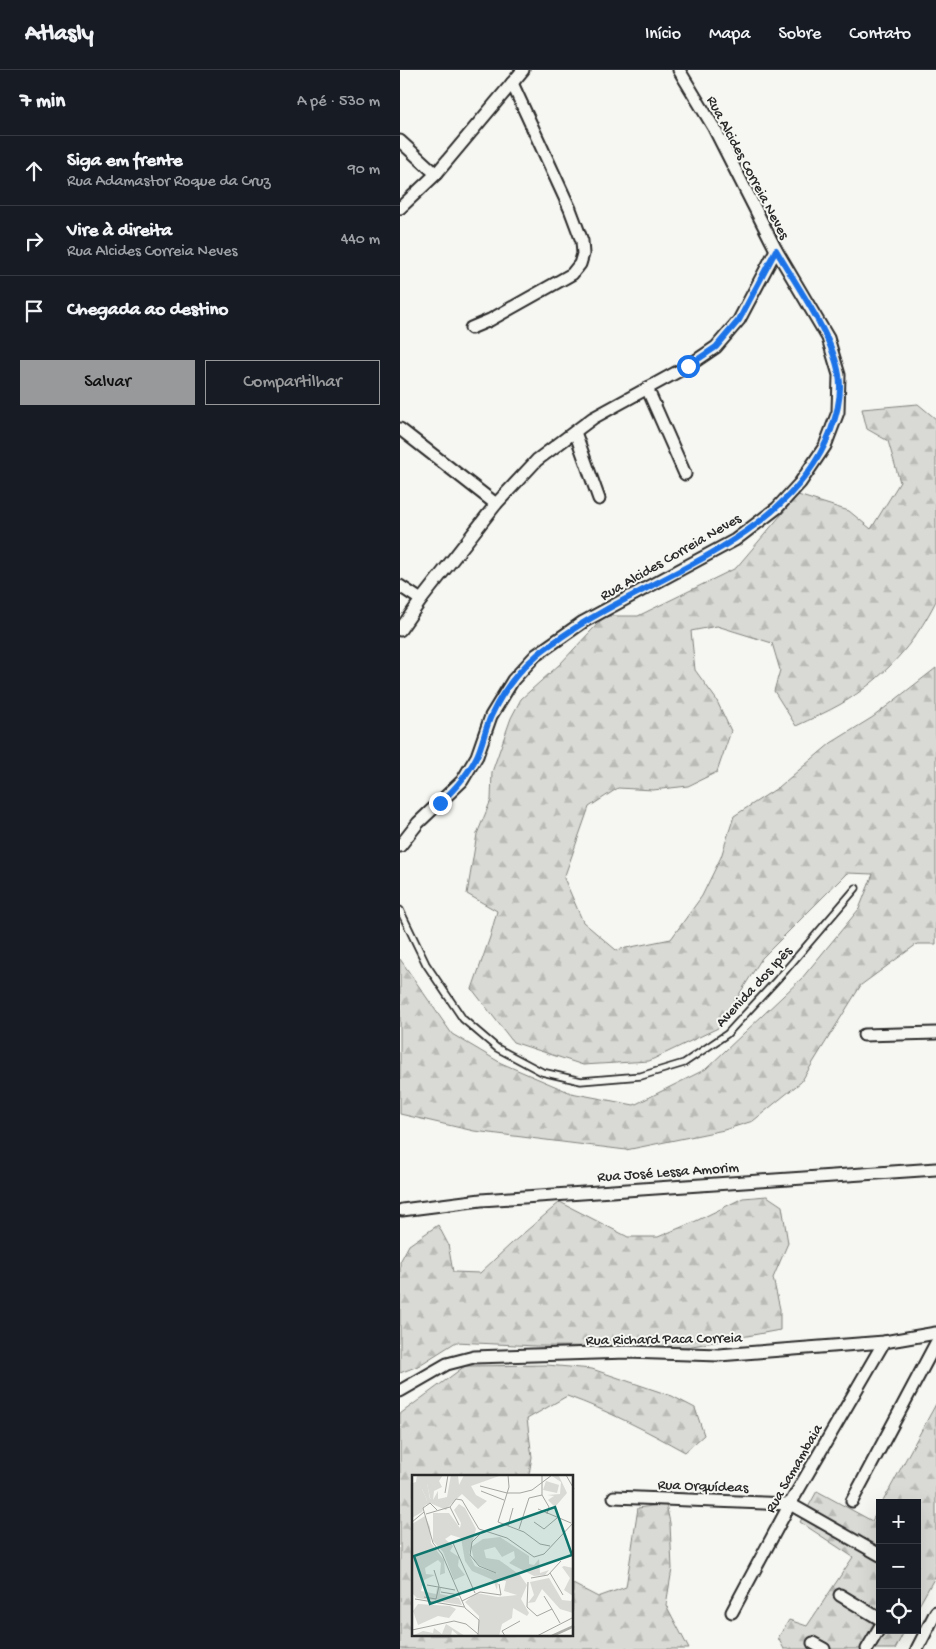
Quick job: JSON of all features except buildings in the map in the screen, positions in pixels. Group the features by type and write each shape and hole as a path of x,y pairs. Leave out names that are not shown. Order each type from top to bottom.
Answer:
{"street":[{"path":"400,208 436,174 524,70"},
{"name":"Rua Alcides Correia Neves","path":"400,846 418,823 462,780 477,756 491,716 513,680 536,656 583,622 735,540 776,508 800,483 825,446 838,412 839,375 828,338 776,250 714,128 679,70"},
{"path":"471,328 490,320 572,274 580,264 583,254 582,241 570,209 512,83"},
{"path":"400,141 436,174"},
{"path":"400,630 496,504 537,460 593,418 688,366 716,347 739,320 776,250"},
{"path":"647,388 684,474"},
{"path":"400,429 496,504"},
{"path":"575,432 599,499"},
{"path":"400,586 421,600"},
{"path":"864,1035 936,1033"},
{"name":"Rua José Lessa Amorim","path":"402,1210 481,1200 936,1169"},
{"name":"Rua Richard Paca Correia","path":"400,1391 447,1364 474,1357 627,1352 718,1355 884,1342 936,1333"},
{"name":"Rua Samambaia","path":"732,1612 790,1504 884,1342"},
{"path":"852,1501 936,1343"},
{"name":"Rua Orquídeas","path":"614,1497 790,1504"},
{"path":"790,1504 876,1553"},
{"path":"840,1595 876,1617"},
{"path":"917,1649 936,1612"},
{"path":"867,1649 876,1633"},
{"path":"813,1643 824,1649"}],"lane":[{"name":"Avenida dos Ipês","path":"400,910 426,964 463,1019 497,1048 542,1072 581,1082 641,1076 684,1063 727,1034 784,972 856,888"}],"green space":[{"path":"918,404 936,419 936,601 918,632 896,660 870,684 836,707 796,726 774,691 780,670 772,643 717,626 691,631 695,670 716,699 731,731 717,772 688,786 653,790 618,788 589,807 564,878 583,922 616,950 671,939 702,896 721,857 734,816 779,787 831,743 873,717 936,668 936,944 917,944 861,985 801,1082 753,1121 724,1130 626,1150 474,1131 400,1114 400,959 452,1034 501,1063 571,1093 634,1105 706,1069 802,978 859,909 873,874 847,873 762,958 718,1028 649,1061 583,1065 513,1042 472,989 497,911 467,894 477,834 491,800 492,772 511,718 521,699 560,664 605,616 638,616 736,568 798,495 849,511 871,529 900,482 888,441 867,429 862,409"},
{"path":"767,1196 782,1206 788,1243 773,1278 780,1309 780,1330 687,1347 536,1346 456,1342 418,1366 400,1373 400,1262 409,1245 438,1225 448,1244 453,1272 480,1273 560,1202 628,1237 658,1237 743,1198"},
{"path":"547,1365 592,1369 672,1396 695,1408 704,1435 685,1452 598,1408 567,1396 527,1419 532,1457 530,1475 412,1475 412,1636 574,1636 574,1585 598,1597 626,1587 638,1508 666,1504 670,1523 672,1569 666,1605 689,1649 400,1649 400,1414 465,1366"},
{"path":"936,1404 936,1575 921,1602 921,1499 884,1499"},
{"path":"817,1491 872,1521 876,1514 876,1634 903,1634 895,1649 784,1649 778,1638 789,1620 807,1626 853,1557 800,1522"}],"route":[{"path":"440,803 462,780 477,756 491,716 513,680 536,656 583,622 735,540 776,508 800,483 825,446 838,412 839,375 828,338 776,250 739,320 716,347 688,366"}]}
